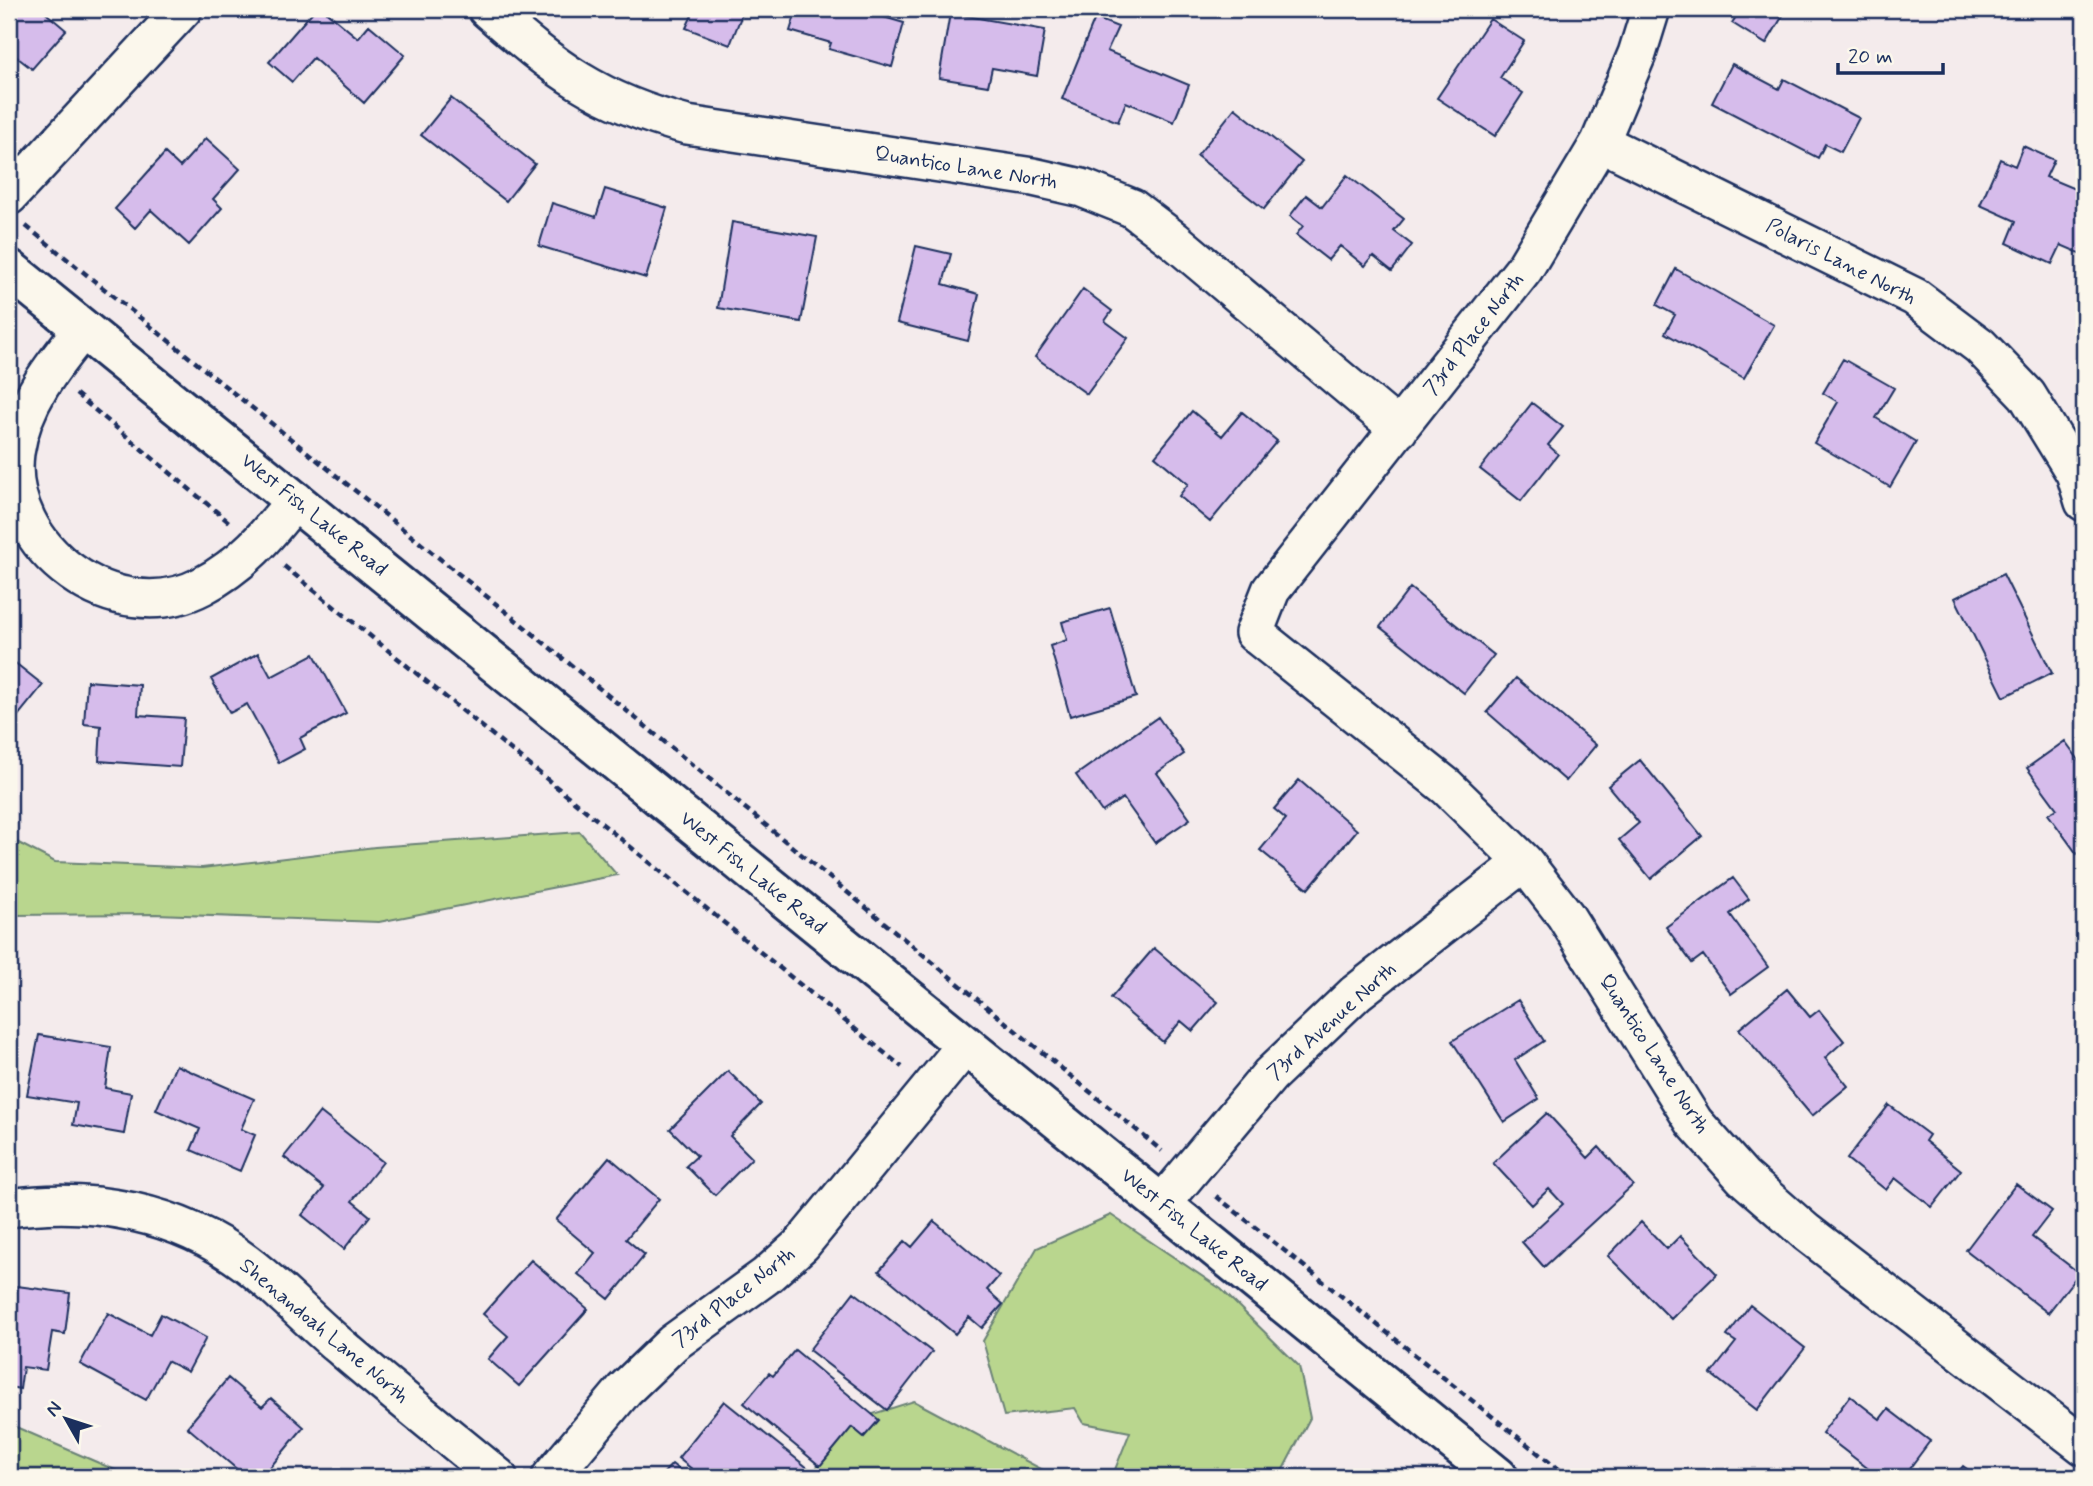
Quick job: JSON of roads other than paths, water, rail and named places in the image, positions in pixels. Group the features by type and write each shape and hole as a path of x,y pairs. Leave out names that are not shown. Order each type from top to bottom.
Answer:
{"street":[{"name":"Quantico Lane North","path":"487,9 566,75 639,113 687,125 1033,177 1082,188 1132,208 1174,240 1399,429"},
{"name":"73rd Place North","path":"1254,633 1271,590 1524,269 1600,142 1637,54 1651,9"},
{"path":"14,209 177,11"},
{"name":"Polaris Lane North","path":"1600,142 1926,305 1980,346 2027,395 2075,473 2084,502"},
{"name":"West Fish Lake Road","path":"9,269 1498,1477"},
{"path":"83,329 48,371 27,410 15,454 16,485 25,518 44,549 70,573 109,593 156,598 200,587 259,546 295,500"},
{"name":"Quantico Lane North","path":"1254,633 1447,787 1524,862 1565,915 1694,1122 1743,1177 1806,1232 2084,1446"},
{"name":"73rd Avenue North","path":"1162,1204 1270,1075 1356,993 1524,862"},
{"name":"73rd Place North","path":"551,1477 624,1390 673,1343 766,1276 802,1244 965,1046"},
{"name":"Shenandoah Lane North","path":"9,1208 70,1202 114,1207 163,1220 208,1240 265,1278 343,1349 498,1477"}]}
